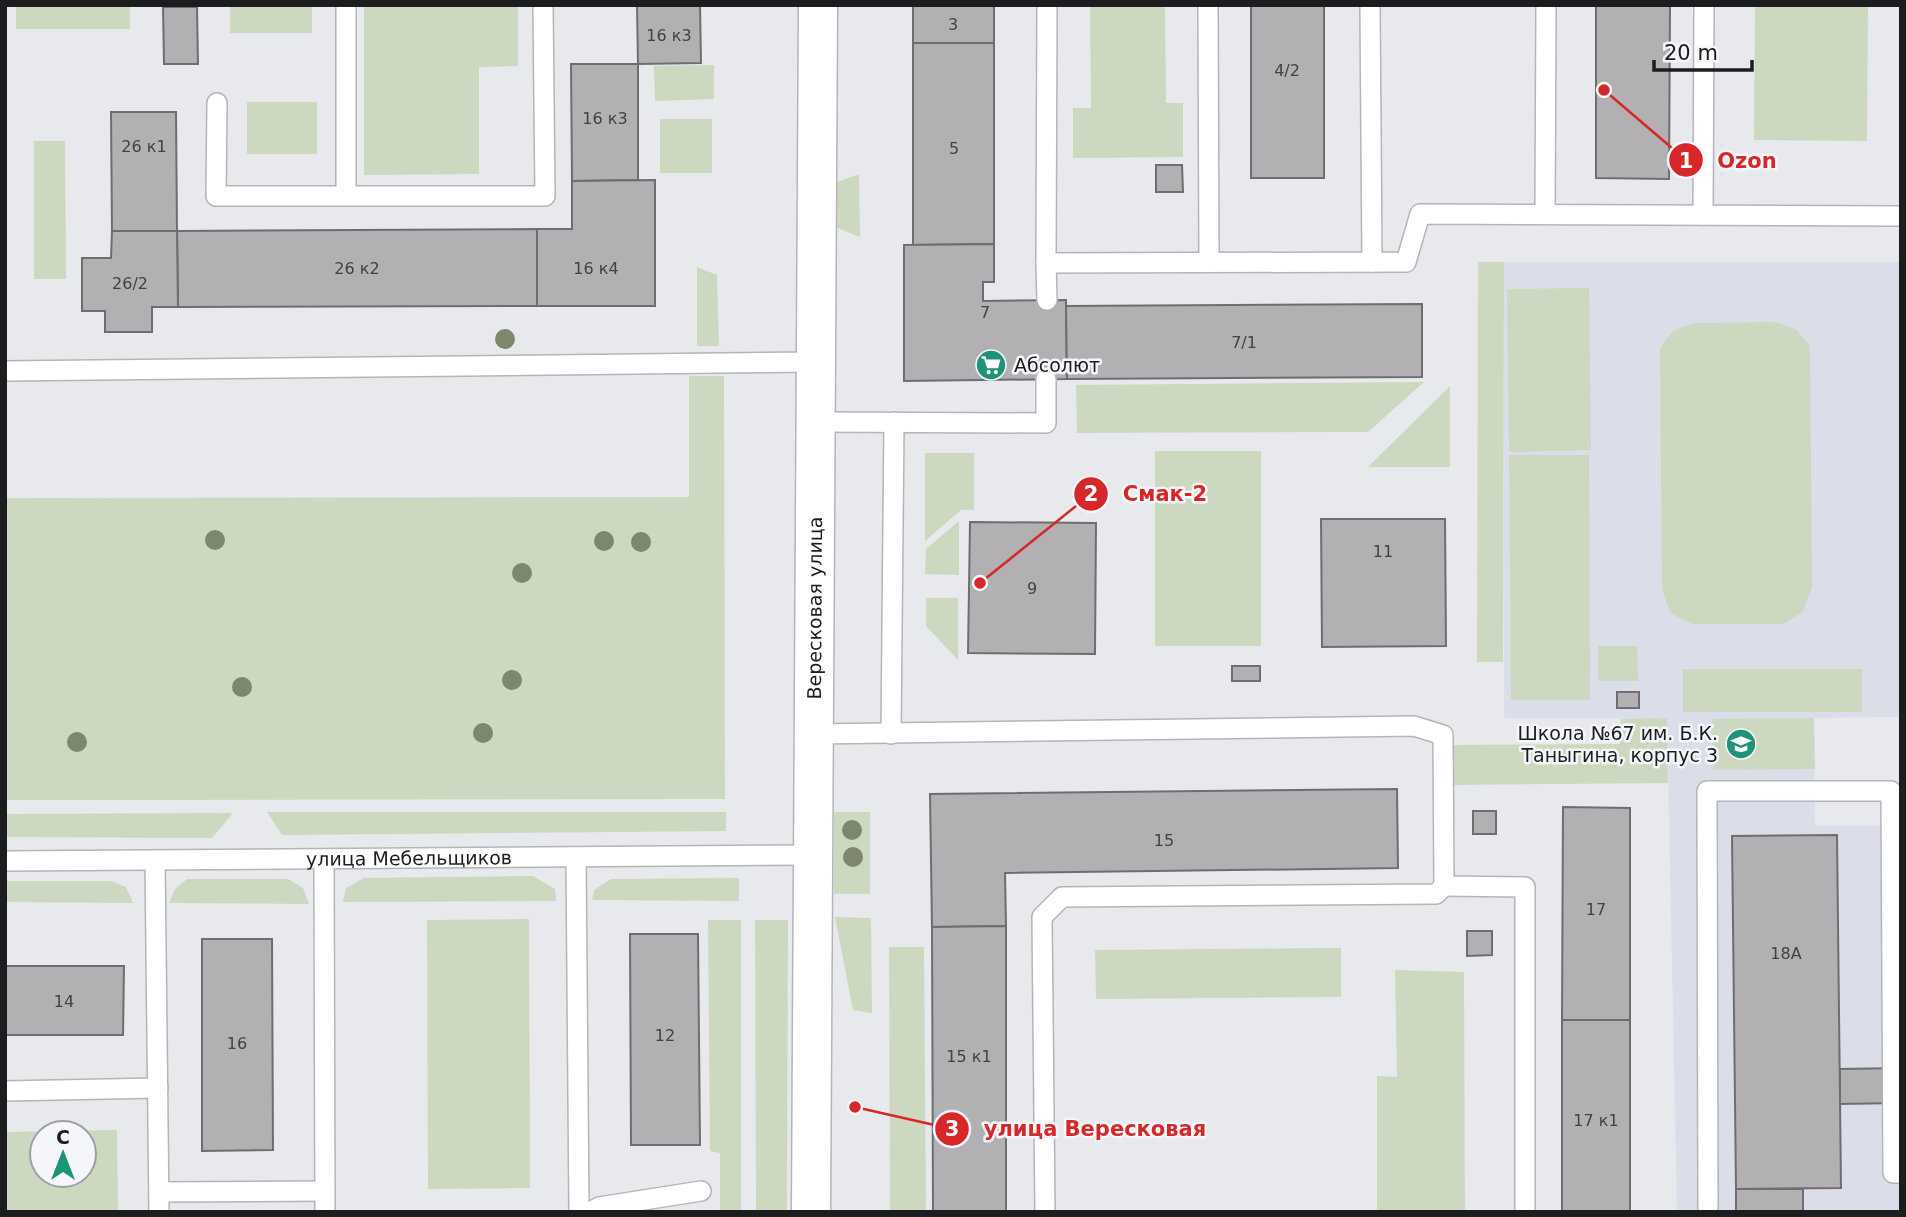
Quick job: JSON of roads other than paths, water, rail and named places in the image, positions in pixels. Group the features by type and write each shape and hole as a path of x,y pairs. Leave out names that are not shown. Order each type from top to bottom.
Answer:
{"street":[{"name":"Вересковая улица","path":"811,1212 818,5"}],"lane":[{"path":"346,5 346,195"},
{"path":"217,103 216,196 545,196 543,5"},
{"path":"1047,5 1047,300"},
{"path":"1208,5 1209,262"},
{"path":"1370,5 1372,262"},
{"path":"1545,213 1546,5"},
{"path":"1703,5 1703,215"},
{"path":"1046,263 1406,262 1420,214 1901,216"},
{"path":"5,371 816,362"},
{"path":"815,422 1046,423 1046,379"},
{"path":"891,734 894,422"},
{"path":"813,734 1414,726 1443,735 1444,886 1436,894 1062,897 1042,918 1045,1212"},
{"path":"1708,1212 1707,791 1896,792 1893,1173 1901,1173"},
{"name":"улица Мебельщиков","path":"5,861 812,855"},
{"path":"576,858 579,1212"},
{"path":"324,859 325,1212"},
{"path":"155,860 159,1202 325,1191"},
{"path":"1444,886 1525,887 1525,1212"},
{"path":"5,1091 158,1088"},
{"path":"590,1212 600,1207 701,1191"}],"place":[{"name":"Ozon","path":"1604,90"},
{"name":"Абсолют","path":"991,365"},
{"name":"Смак-2","path":"980,583"},
{"name":"Школа №67 им. Б.К. Таныгина, корпус 3","path":"1741,744"},
{"name":"улица Вересковая","path":"855,1107"}]}
